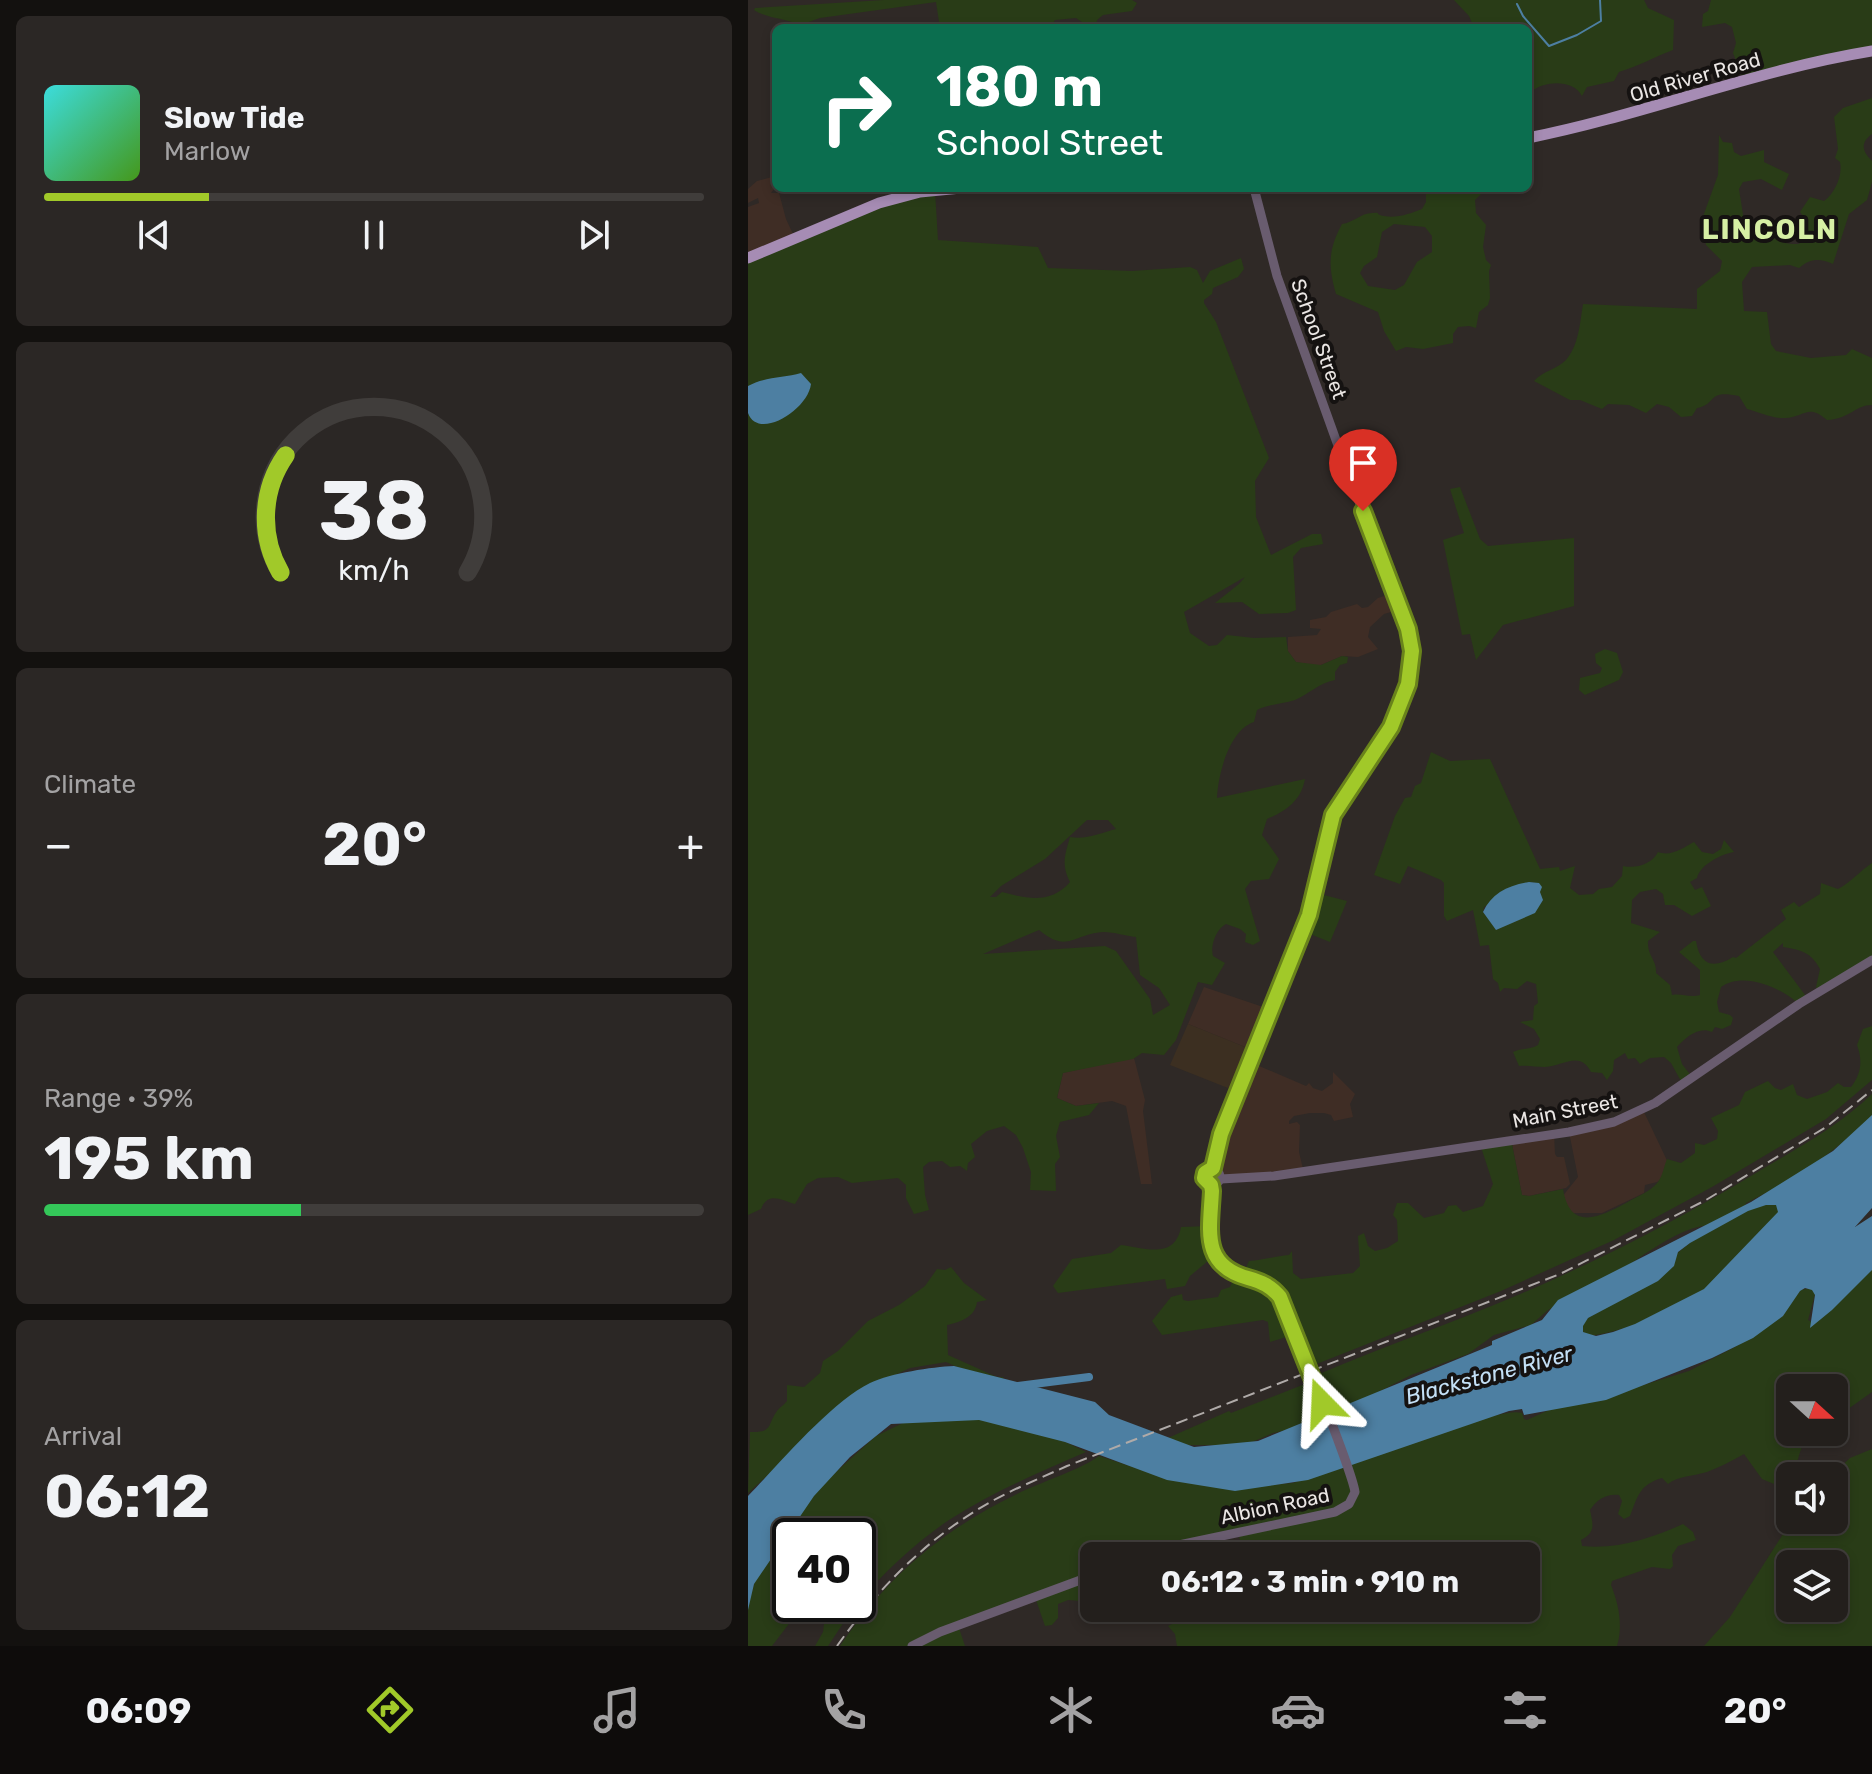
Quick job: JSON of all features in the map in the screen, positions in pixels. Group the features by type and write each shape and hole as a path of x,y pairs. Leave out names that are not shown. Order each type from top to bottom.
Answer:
{"main road":[{"name":"Old River Road","path":"1532,137 1598,123 1811,63 1872,51"},
{"path":"748,258 879,203 920,192"}],"street":[{"name":"School Street","path":"1255,192 1277,276 1350,479 1405,617 1411,641 1412,664 1397,716 1333,815 1309,915 1221,1134 1213,1168 1205,1173 1204,1178 1216,1182 1210,1237 1218,1262 1233,1274 1273,1289 1284,1307 1337,1441"},
{"name":"Main Street","path":"1216,1182 1569,1132 1614,1122 1640,1112 1663,1098 1799,1004 1872,960"},
{"path":"1213,1168 1221,1174 1216,1182"},
{"name":"Albion Road","path":"1193,1542 1343,1509 1355,1492 1337,1441"},
{"path":"912,1646 940,1632 1080,1580"}],"shaded area":[{"path":"772,177 771,193 779,193 794,236 748,255 748,207 759,203 758,198 748,203 748,189 757,181"},
{"path":"1396,592 1402,609 1384,614 1370,627 1368,637 1378,649 1358,657 1342,656 1321,665 1296,662 1288,651 1288,637 1317,635 1321,629 1310,628 1310,620 1357,604 1362,608 1368,607 1378,598"},
{"path":"1204,987 1272,1010 1255,1051 1188,1024"},
{"path":"1188,1024 1255,1051 1238,1092 1170,1065"},
{"path":"1134,1058 1145,1100 1143,1111 1152,1184 1141,1184 1126,1106 1112,1101 1076,1106 1057,1098 1063,1073"},
{"path":"1250,1062 1306,1086 1309,1083 1322,1091 1333,1083 1333,1072 1355,1094 1350,1104 1353,1117 1334,1121 1331,1115 1310,1113 1294,1116 1289,1121 1289,1124 1297,1122 1300,1125 1299,1152 1303,1169 1249,1178 1211,1179 1213,1157"},
{"path":"1643,1110 1672,1171 1657,1182 1645,1185 1644,1193 1602,1213 1570,1213 1558,1202 1578,1177 1569,1132"},
{"path":"1554,1133 1555,1154 1564,1157 1570,1184 1566,1188 1522,1195 1511,1139"}],"green space":[{"path":"884,0 1132,0 1137,3 1132,11 1103,15 1096,24 1082,24 1076,18 1055,20 1052,24 939,24 936,2 820,18 803,24 765,15 755,8"},
{"path":"1454,0 1644,0 1648,8 1674,20 1673,50 1619,72 1614,81 1587,87 1582,96 1573,87 1559,83 1532,91 1532,24 1472,24"},
{"path":"1711,0 1872,0 1872,48 1744,80 1733,53 1736,43 1732,27 1725,23 1702,27 1703,14 1708,11"},
{"path":"1872,98 1872,134 1864,147 1872,161 1872,182 1867,200 1849,214 1833,264 1815,260 1799,268 1790,265 1752,267 1742,282 1744,311 1767,312 1771,344 1776,351 1811,358 1846,355 1852,349 1872,358 1872,405 1835,419 1827,420 1815,412 1781,418 1747,409 1739,396 1721,394 1697,408 1692,416 1681,417 1669,407 1657,404 1646,413 1629,405 1608,404 1602,409 1580,400 1570,400 1534,381 1566,360 1570,354 1578,333 1583,304 1697,309 1697,289 1720,271 1722,261 1706,245 1701,222 1718,175 1719,135 1723,142 1732,143 1734,152 1741,156 1764,150 1764,162 1789,174 1782,190 1761,179 1743,182 1739,189 1744,221 1754,225 1767,222 1766,232 1773,238 1799,244 1806,235 1804,217 1800,212 1810,197 1824,201 1828,198 1839,178 1841,167 1835,158 1838,149 1834,117 1843,108"},
{"path":"935,192 938,240 1038,247 1048,268 1132,271 1190,267 1197,270 1203,283 1210,271 1241,258 1244,269 1238,277 1213,288 1204,303 1216,322 1269,458 1255,481 1256,517 1271,555 1312,534 1321,534 1323,544 1301,548 1293,557 1296,610 1259,614 1242,602 1215,603 1245,577 1184,612 1190,633 1209,646 1217,645 1227,635 1286,637 1288,651 1296,662 1321,665 1342,656 1348,657 1347,663 1340,665 1335,672 1335,680 1295,700 1257,710 1254,722 1245,727 1232,743 1226,754 1217,798 1305,779 1292,804 1267,819 1262,835 1279,859 1269,879 1251,881 1245,889 1260,941 1253,945 1245,942 1246,934 1226,924 1219,930 1212,952 1213,956 1225,963 1212,985 1198,982 1176,1040 1164,1055 1142,1053 1133,1059 1063,1073 1057,1098 1076,1106 1099,1103 1089,1115 1060,1122 1056,1136 1060,1157 1055,1164 1056,1191 1030,1190 1031,1172 1023,1148 1016,1135 1004,1126 987,1131 971,1144 975,1157 968,1163 967,1171 960,1166 950,1167 942,1161 929,1162 923,1167 929,1210 914,1214 906,1198 906,1185 898,1178 852,1183 838,1177 818,1178 807,1184 795,1204 771,1198 761,1209 748,1215 748,258 846,217","holes":["1087,820 1108,820 1116,829 1088,837 1070,837 1065,854 1070,882 1063,889 1039,898 1002,892 990,897 1001,886 1045,859","1039,930 1064,942 1104,932 1136,937 1140,975 1159,988 1170,1005 1153,1015 1150,999 1116,951 1105,946 983,954"]},
{"path":"1426,192 1483,192 1475,200 1476,213 1486,225 1483,247 1486,260 1491,265 1490,298 1488,305 1479,312 1476,328 1458,327 1453,334 1453,343 1423,349 1406,347 1396,351 1384,331 1378,312 1336,294 1331,266 1332,250 1342,224 1368,213 1389,217 1422,209","holes":["1394,224 1425,227 1432,236 1432,252 1417,262 1404,285 1395,290 1368,286 1360,273 1377,257 1382,232"]},
{"path":"1460,487 1480,539 1488,546 1574,538 1574,606 1503,625 1476,660 1470,634 1462,635 1443,540 1464,533 1450,489"},
{"path":"1605,649 1617,653 1623,672 1619,680 1585,695 1579,690 1580,678 1600,673 1602,668 1596,663 1595,654"},
{"path":"1431,752 1450,761 1490,759 1540,869 1559,867 1560,871 1575,866 1570,888 1579,895 1612,887 1622,876 1623,866 1643,865 1658,852 1672,853 1694,842 1702,852 1713,854 1721,849 1724,840 1734,852 1712,861 1690,882 1695,890 1702,887 1711,906 1692,916 1674,905 1665,905 1663,894 1656,889 1640,892 1632,900 1631,923 1660,932 1648,941 1648,946 1656,973 1670,985 1672,995 1700,995 1700,970 1679,952 1693,941 1696,941 1701,956 1709,963 1736,958 1786,919 1781,910 1794,902 1799,907 1820,894 1821,883 1838,889 1872,863 1872,960 1819,992 1816,987 1820,969 1817,963 1805,953 1783,947 1783,943 1773,952 1808,999 1799,1004 1772,987 1750,981 1730,982 1721,987 1717,1002 1719,1012 1733,1018 1731,1025 1722,1029 1715,1027 1712,1032 1698,1031 1677,1047 1682,1064 1692,1077 1682,1083 1664,1057 1650,1058 1640,1064 1635,1058 1628,1059 1625,1053 1614,1060 1613,1071 1607,1080 1602,1073 1591,1072 1587,1065 1576,1060 1545,1067 1519,1066 1513,1052 1535,1047 1540,1039 1534,1029 1520,1022 1533,1020 1534,1006 1538,1003 1536,984 1527,981 1517,989 1504,988 1500,992 1498,983 1493,979 1489,945 1480,946 1473,910 1447,921 1444,916 1444,883 1441,880 1408,866 1400,884 1374,875 1395,816 1405,798 1411,797 1415,786 1421,783","holes":["1529,882 1536,883 1539,892 1497,930 1483,912 1484,907"]},
{"path":"1324,895 1347,901 1330,942 1310,934"},
{"path":"1872,1026 1872,1080 1826,1119 1712,1187 1614,1240 1501,1291 1309,1367 1293,1335 1270,1342 1268,1322 1263,1320 1162,1335 1152,1321 1171,1297 1182,1294 1183,1300 1188,1301 1218,1297 1221,1290 1230,1287 1236,1273 1243,1274 1249,1261 1289,1255 1292,1251 1293,1273 1301,1279 1353,1273 1360,1266 1358,1236 1364,1233 1368,1246 1375,1251 1398,1241 1397,1220 1393,1215 1397,1203 1408,1203 1424,1218 1444,1213 1448,1206 1456,1205 1463,1212 1483,1206 1493,1184 1480,1144 1511,1139 1522,1195 1563,1189 1572,1211 1579,1216 1605,1213 1655,1186 1667,1159 1681,1163 1695,1153 1695,1143 1704,1145 1717,1139 1718,1131 1711,1118 1739,1105 1745,1092 1768,1081 1781,1090 1793,1084 1797,1095 1807,1099 1827,1092 1838,1083 1851,1087 1860,1067 1857,1045 1863,1029"},
{"path":"1872,1094 1872,1119 1868,1123 1799,1176 1746,1203 1744,1208 1788,1199 1784,1212 1729,1270 1709,1288 1683,1304 1612,1332 1582,1336 1578,1330 1588,1318 1620,1299 1711,1226 1690,1229 1664,1242 1548,1310 1531,1325 1494,1335 1468,1354 1411,1375 1367,1398 1296,1428 1252,1442 1227,1445 1180,1445 1161,1441 1518,1295 1609,1253 1698,1207 1802,1146"},
{"path":"1210,1226 1214,1256 1190,1276 1185,1286 1167,1289 1165,1279 1058,1293 1053,1286 1072,1259 1111,1253 1121,1245 1157,1250 1172,1244 1181,1227"},
{"path":"1872,1261 1872,1392 1848,1409 1848,1374 1776,1374 1776,1446 1802,1446 1797,1462 1776,1462 1776,1483 1762,1479 1744,1454 1707,1472 1668,1484 1662,1478 1648,1484 1640,1492 1630,1516 1624,1519 1618,1514 1622,1501 1619,1495 1602,1498 1590,1510 1592,1528 1581,1540 1582,1546 1634,1542 1683,1524 1693,1532 1696,1540 1678,1546 1672,1555 1673,1566 1670,1569 1652,1567 1612,1581 1620,1623 1617,1646 1177,1646 1175,1634 1168,1626 1176,1622 1540,1622 1540,1542 1240,1542 1238,1532 1195,1542 1080,1542 1080,1601 1068,1600 1058,1604 1058,1618 1052,1625 1045,1626 1035,1597 958,1625 965,1646 840,1646 857,1622 876,1622 876,1599 939,1540 988,1509 1099,1456 1151,1473 1232,1488 1293,1483 1476,1419 1517,1412 1527,1420 1569,1401 1637,1387 1689,1371 1758,1331 1800,1290 1812,1288 1815,1294 1808,1320 1812,1322"},
{"path":"951,1267 964,1283 987,1300 977,1302 966,1318 947,1325 948,1355 1003,1377 1004,1381 987,1380 946,1362 910,1368 860,1391 748,1493 750,1432 763,1431 768,1427 787,1401 787,1385 804,1387 820,1373 823,1361 838,1351 868,1321 899,1305 925,1286 937,1269"},
{"path":"956,1416 1039,1429 1086,1452 999,1491 965,1510 925,1538 876,1583 876,1518 797,1518 817,1489 876,1436 903,1423"},
{"path":"1872,1449 1872,1646 1704,1646 1730,1617 1783,1534 1848,1534 1846,1462"},
{"path":"772,1555 772,1622 790,1622 772,1646 748,1646 748,1607 755,1580"},
{"path":"824,1622 844,1622 828,1646 815,1646 823,1632"}],"water":[{"path":"801,373 811,384 808,394 792,412 772,423 753,421 748,413 748,386"},
{"path":"1529,882 1539,883 1542,887 1543,900 1535,913 1496,930 1483,912 1486,906 1501,891"},
{"name":"Blackstone River","path":"1872,1115 1872,1208 1855,1227 1872,1216 1872,1270 1810,1328 1815,1295 1805,1288 1783,1316 1753,1338 1712,1358 1606,1400 1524,1415 1522,1409 1509,1411 1308,1480 1235,1491 1167,1480 1065,1442 979,1420 891,1424 850,1457 814,1496 799,1518 772,1518 772,1558 754,1584 748,1610 748,1496 822,1419 870,1383 912,1371 954,1366 1095,1402 1109,1415 1194,1447 1258,1441 1492,1345 1492,1341 1542,1320 1558,1300 1751,1202 1833,1151","holes":["1776,1205 1778,1212 1704,1289 1613,1332 1596,1336 1583,1332 1588,1318 1658,1281 1674,1266 1678,1252 1690,1243 1748,1211"]}],"waterway":[{"path":"1532,26 1549,46 1601,21 1600,0"},
{"path":"1517,4 1530,24"},
{"path":"1018,1386 1089,1377"}],"railway":[{"path":"837,1646 907,1564 948,1530 994,1500 1067,1466 1560,1274 1706,1200 1826,1127 1872,1090"}],"district":[{"name":"LINCOLN","path":"1770,229"}],"route":[{"path":"1322,1403 1280,1297 1268,1285 1233,1274 1214,1256 1210,1237 1212,1191 1204,1178 1205,1173 1213,1168 1221,1134 1309,915 1333,815 1391,727 1408,684 1412,664 1408,629 1363,511"}]}
